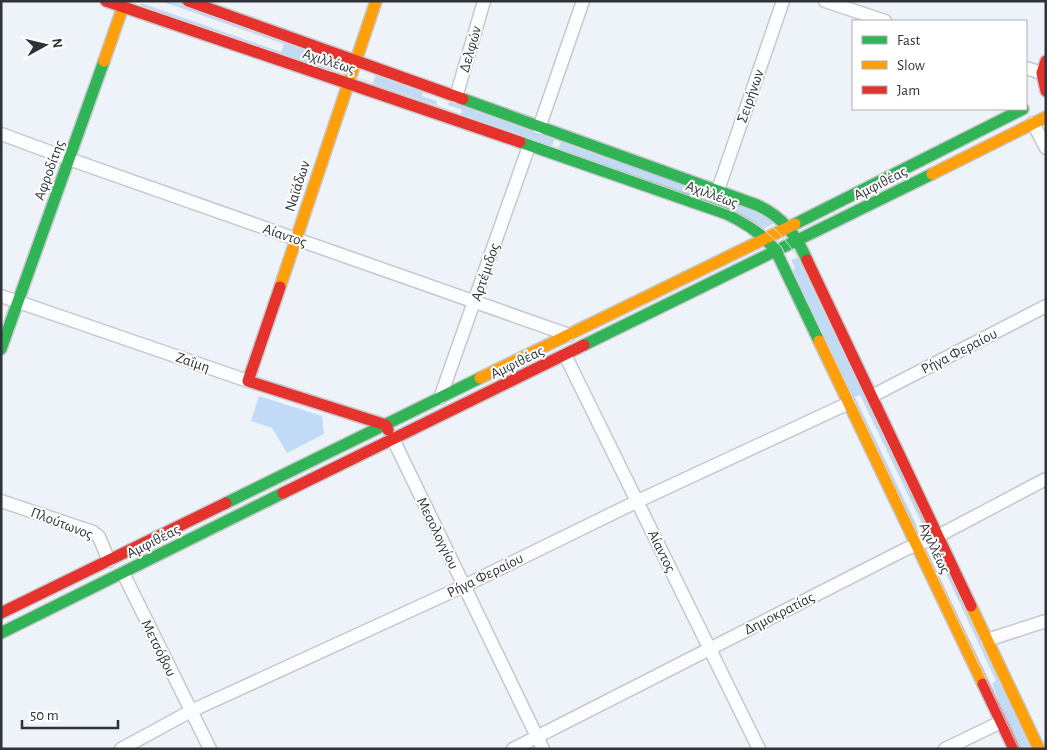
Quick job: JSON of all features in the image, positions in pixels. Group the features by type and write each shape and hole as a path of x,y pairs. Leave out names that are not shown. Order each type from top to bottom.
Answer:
{"main road":[{"name":"Αχιλλέως","path":"106,1 124,5 727,214 744,222 766,238 776,251 1014,749"},
{"name":"Αχιλλέως","path":"188,1 356,60 539,128 718,190 762,207 779,217 789,226 798,240 1039,749"},
{"name":"Ναϊάδων","path":"248,381 376,1"},
{"name":"Αφροδίτης","path":"1,349 124,5"},
{"path":"1035,101 1044,67"},
{"name":"Αμφιθέας","path":"1,613 766,238 1017,110"},
{"name":"Αμφιθέας","path":"1,633 1046,117"},
{"name":"Ζαΐμη","path":"248,381 386,425"},
{"name":"Μεσολογγίου","path":"386,425 393,439"}],"street":[{"name":"Δελφών","path":"456,97 484,1"},
{"path":"539,128 583,1"},
{"name":"Σειρήνων","path":"718,190 783,1"},
{"path":"825,1 881,20"},
{"path":"1027,68 1044,67"},
{"path":"1033,123 1046,148"},
{"name":"Αίαντος","path":"1,134 569,335"},
{"name":"Αρτέμιδος","path":"440,398 529,146"},
{"name":"Ζαΐμη","path":"1,296 248,381"},
{"name":"Ρήγα Φεραίου","path":"872,396 1046,306"},
{"name":"Αίαντος","path":"565,355 759,749"},
{"name":"Ρήγα Φεραίου","path":"121,749 191,711 464,586 638,501 849,402"},
{"name":"Μεσολογγίου","path":"393,439 543,749"},
{"name":"Δημοκρατίας","path":"513,749 916,544 938,536 1046,479"},
{"name":"Πλούτωνος","path":"1,501 93,532 99,538 109,561"},
{"name":"Μετσόβου","path":"123,573 210,749"},
{"path":"987,640 1046,621"},
{"path":"945,749 1001,722"}],"shaded area":[{"path":"161,1 175,1 337,57 332,74 139,9 141,3 281,52 284,44"},
{"path":"376,74 423,91 422,96 437,101 436,104 443,107 372,85"},
{"path":"450,100 555,138 551,149 460,117 462,110 448,105"},
{"path":"561,141 744,205 774,223 760,231 557,152"},
{"path":"800,257 927,524 923,526 860,395 855,397 918,528 914,530 791,271 795,268 791,260"},
{"path":"259,396 322,416 324,434 287,453 272,428 251,421"},
{"path":"938,548 1032,749 1017,749 992,683 996,681 935,550"}],"tram line":[{"path":"126,1 330,71 350,75 735,212 755,223 766,232 782,248 1019,749"},
{"path":"170,1 617,162"},
{"path":"740,206 758,216 773,228 786,241 798,258 933,538 1030,749"}],"traffic: fast":[{"path":"1,349 104,61"},
{"path":"463,99 757,205 774,215 788,228 807,260"},
{"path":"795,224 1021,110"},
{"path":"520,142 727,214 747,225 766,239 776,251 819,341"},
{"path":"584,345 932,174"},
{"path":"226,503 480,378"},
{"path":"1,633 283,493"}],"traffic: slow":[{"path":"104,61 125,1"},
{"path":"280,287 376,1"},
{"path":"932,174 1046,117"},
{"path":"480,378 795,224"},
{"path":"819,341 983,684"},
{"path":"971,606 1039,749"}],"traffic: jam":[{"path":"106,1 520,142"},
{"path":"188,1 463,99"},
{"path":"1046,61 1042,73 1046,91"},
{"path":"807,260 971,606"},
{"path":"280,287 248,381 386,425 388,430"},
{"path":"283,493 584,345"},
{"path":"1,613 226,503"},
{"path":"983,684 1014,749"}]}
